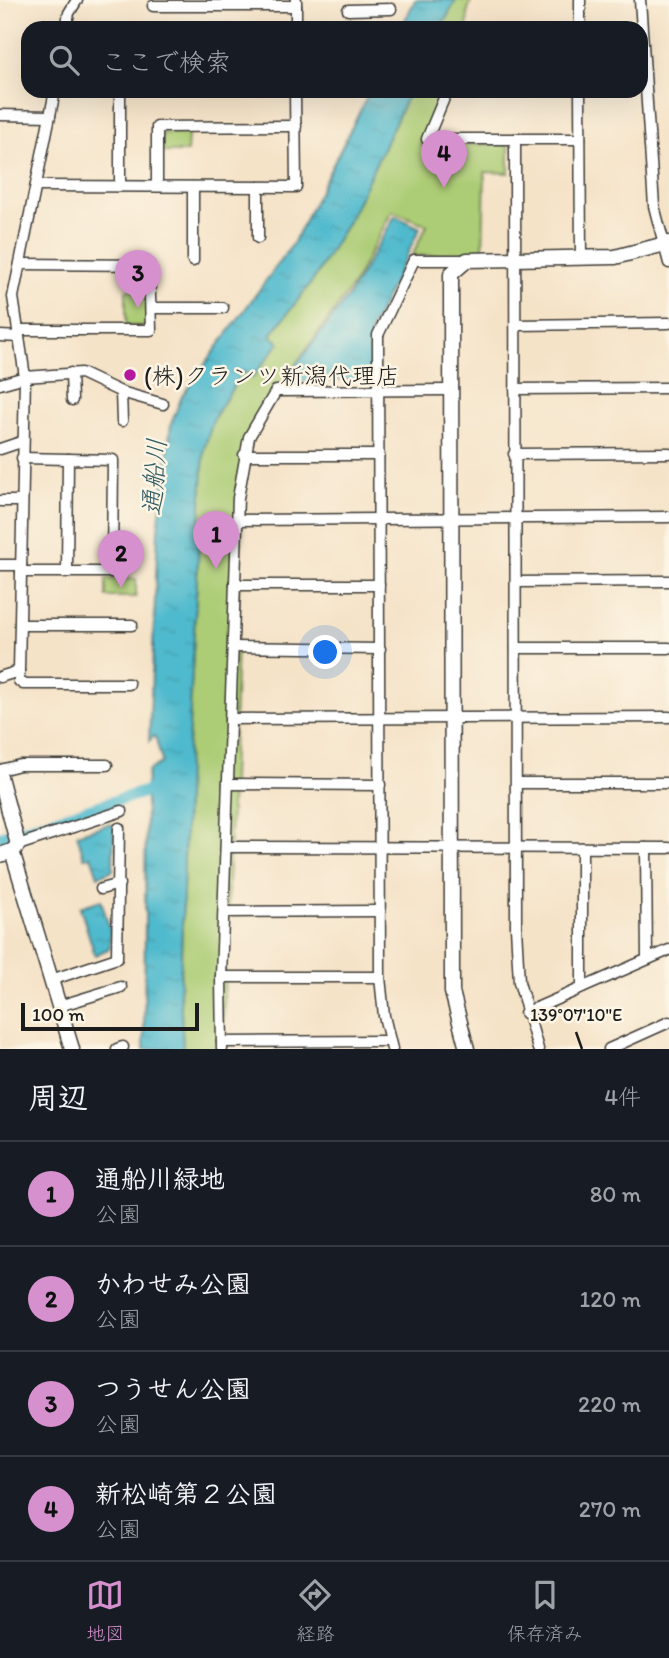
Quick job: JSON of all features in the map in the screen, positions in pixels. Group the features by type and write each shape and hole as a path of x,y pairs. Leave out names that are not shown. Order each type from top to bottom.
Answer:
{"street":[{"path":"67,21 71,0"},
{"path":"69,13 77,0"},
{"path":"580,0 580,21"},
{"path":"639,0 641,21"},
{"path":"153,6 296,3 296,21"},
{"path":"348,10 379,5 391,9"},
{"path":"54,98 13,297 25,377 21,442 19,681 23,684 129,684"},
{"path":"120,98 120,186"},
{"path":"36,186 296,187 295,98"},
{"path":"444,98 428,139 580,139"},
{"path":"580,98 581,259"},
{"path":"646,98 654,206 667,243 669,262"},
{"path":"0,115 50,116"},
{"path":"157,186 157,127 296,126"},
{"path":"514,139 516,941 519,982 525,1013 538,1049"},
{"path":"193,187 193,261"},
{"path":"258,187 258,238"},
{"path":"451,390 379,390 276,391 257,420 244,455 237,520 221,977 222,1045 391,1045 380,977 380,518 379,390 378,335 414,260 615,257 667,243"},
{"path":"467,260 452,274 451,390 452,992 467,1049"},
{"path":"0,336 18,333 151,330 149,265 20,264"},
{"path":"150,308 223,308"},
{"path":"516,325 669,323"},
{"path":"71,373 72,400"},
{"path":"0,384 25,377 81,373 121,392 163,404"},
{"path":"515,388 669,388"},
{"path":"121,392 122,421"},
{"path":"0,449 21,442"},
{"path":"514,454 669,453"},
{"path":"244,455 379,455"},
{"path":"0,565 67,572 112,572 113,460 22,458"},
{"path":"67,572 68,459"},
{"path":"0,501 22,501"},
{"path":"237,520 669,517"},
{"path":"516,582 669,581"},
{"path":"235,585 379,585"},
{"path":"20,625 132,625"},
{"path":"234,647 380,649"},
{"path":"516,648 669,648"},
{"path":"0,677 19,671"},
{"path":"230,719 669,717"},
{"path":"0,771 20,765 107,765"},
{"path":"0,777 12,824 12,848 72,1049"},
{"path":"517,783 669,783"},
{"path":"228,784 380,785"},
{"path":"12,848 122,811"},
{"path":"51,980 117,958 118,828"},
{"path":"226,847 669,848"},
{"path":"582,848 582,988"},
{"path":"646,848 647,959"},
{"path":"101,889 119,884"},
{"path":"223,912 380,911"},
{"path":"525,1013 669,950"},
{"path":"221,977 380,977"},
{"path":"59,1006 121,987"},
{"path":"609,1049 669,1022"}],"green space":[{"path":"456,0 472,0 467,21 445,21"},
{"path":"407,98 439,98 420,145 505,144 509,148 509,173 485,172 483,254 412,256 427,225 392,211 353,285 276,391 244,455 222,1049 183,1049 180,991 187,764 204,449 214,418 243,371 279,344 271,335 314,279 350,218"},
{"path":"162,133 188,134 187,152 162,152"},
{"path":"126,290 149,290 149,326 126,326"},
{"path":"106,579 136,579 136,597 106,597"}],"water":[{"path":"415,0 456,0 445,21 404,21"},
{"path":"366,98 407,98 350,218 314,279 271,335 279,343 252,378 243,371 214,418 204,449 187,764 180,991 183,1049 144,1049 146,785 148,771 162,762 154,736 149,741 158,529 171,424 182,396 294,242"},
{"path":"395,216 420,228 370,331 370,379 296,382 288,375 348,297"},
{"path":"109,824 114,826 113,870 98,876 91,856 84,858 77,834"},
{"path":"101,900 110,930 110,948 95,955 80,907"}],"waterway":[{"path":"0,837 160,787"}],"place":[{"name":"新松崎第２公園","path":"444,188"},
{"name":"つうせん公園","path":"138,308"},
{"name":"(株)クランツ新潟代理店","path":"130,375"},
{"name":"通船川緑地","path":"216,569"},
{"name":"かわせみ公園","path":"121,588"}],"water label":[{"name":"通船川","path":"154,477"}]}
